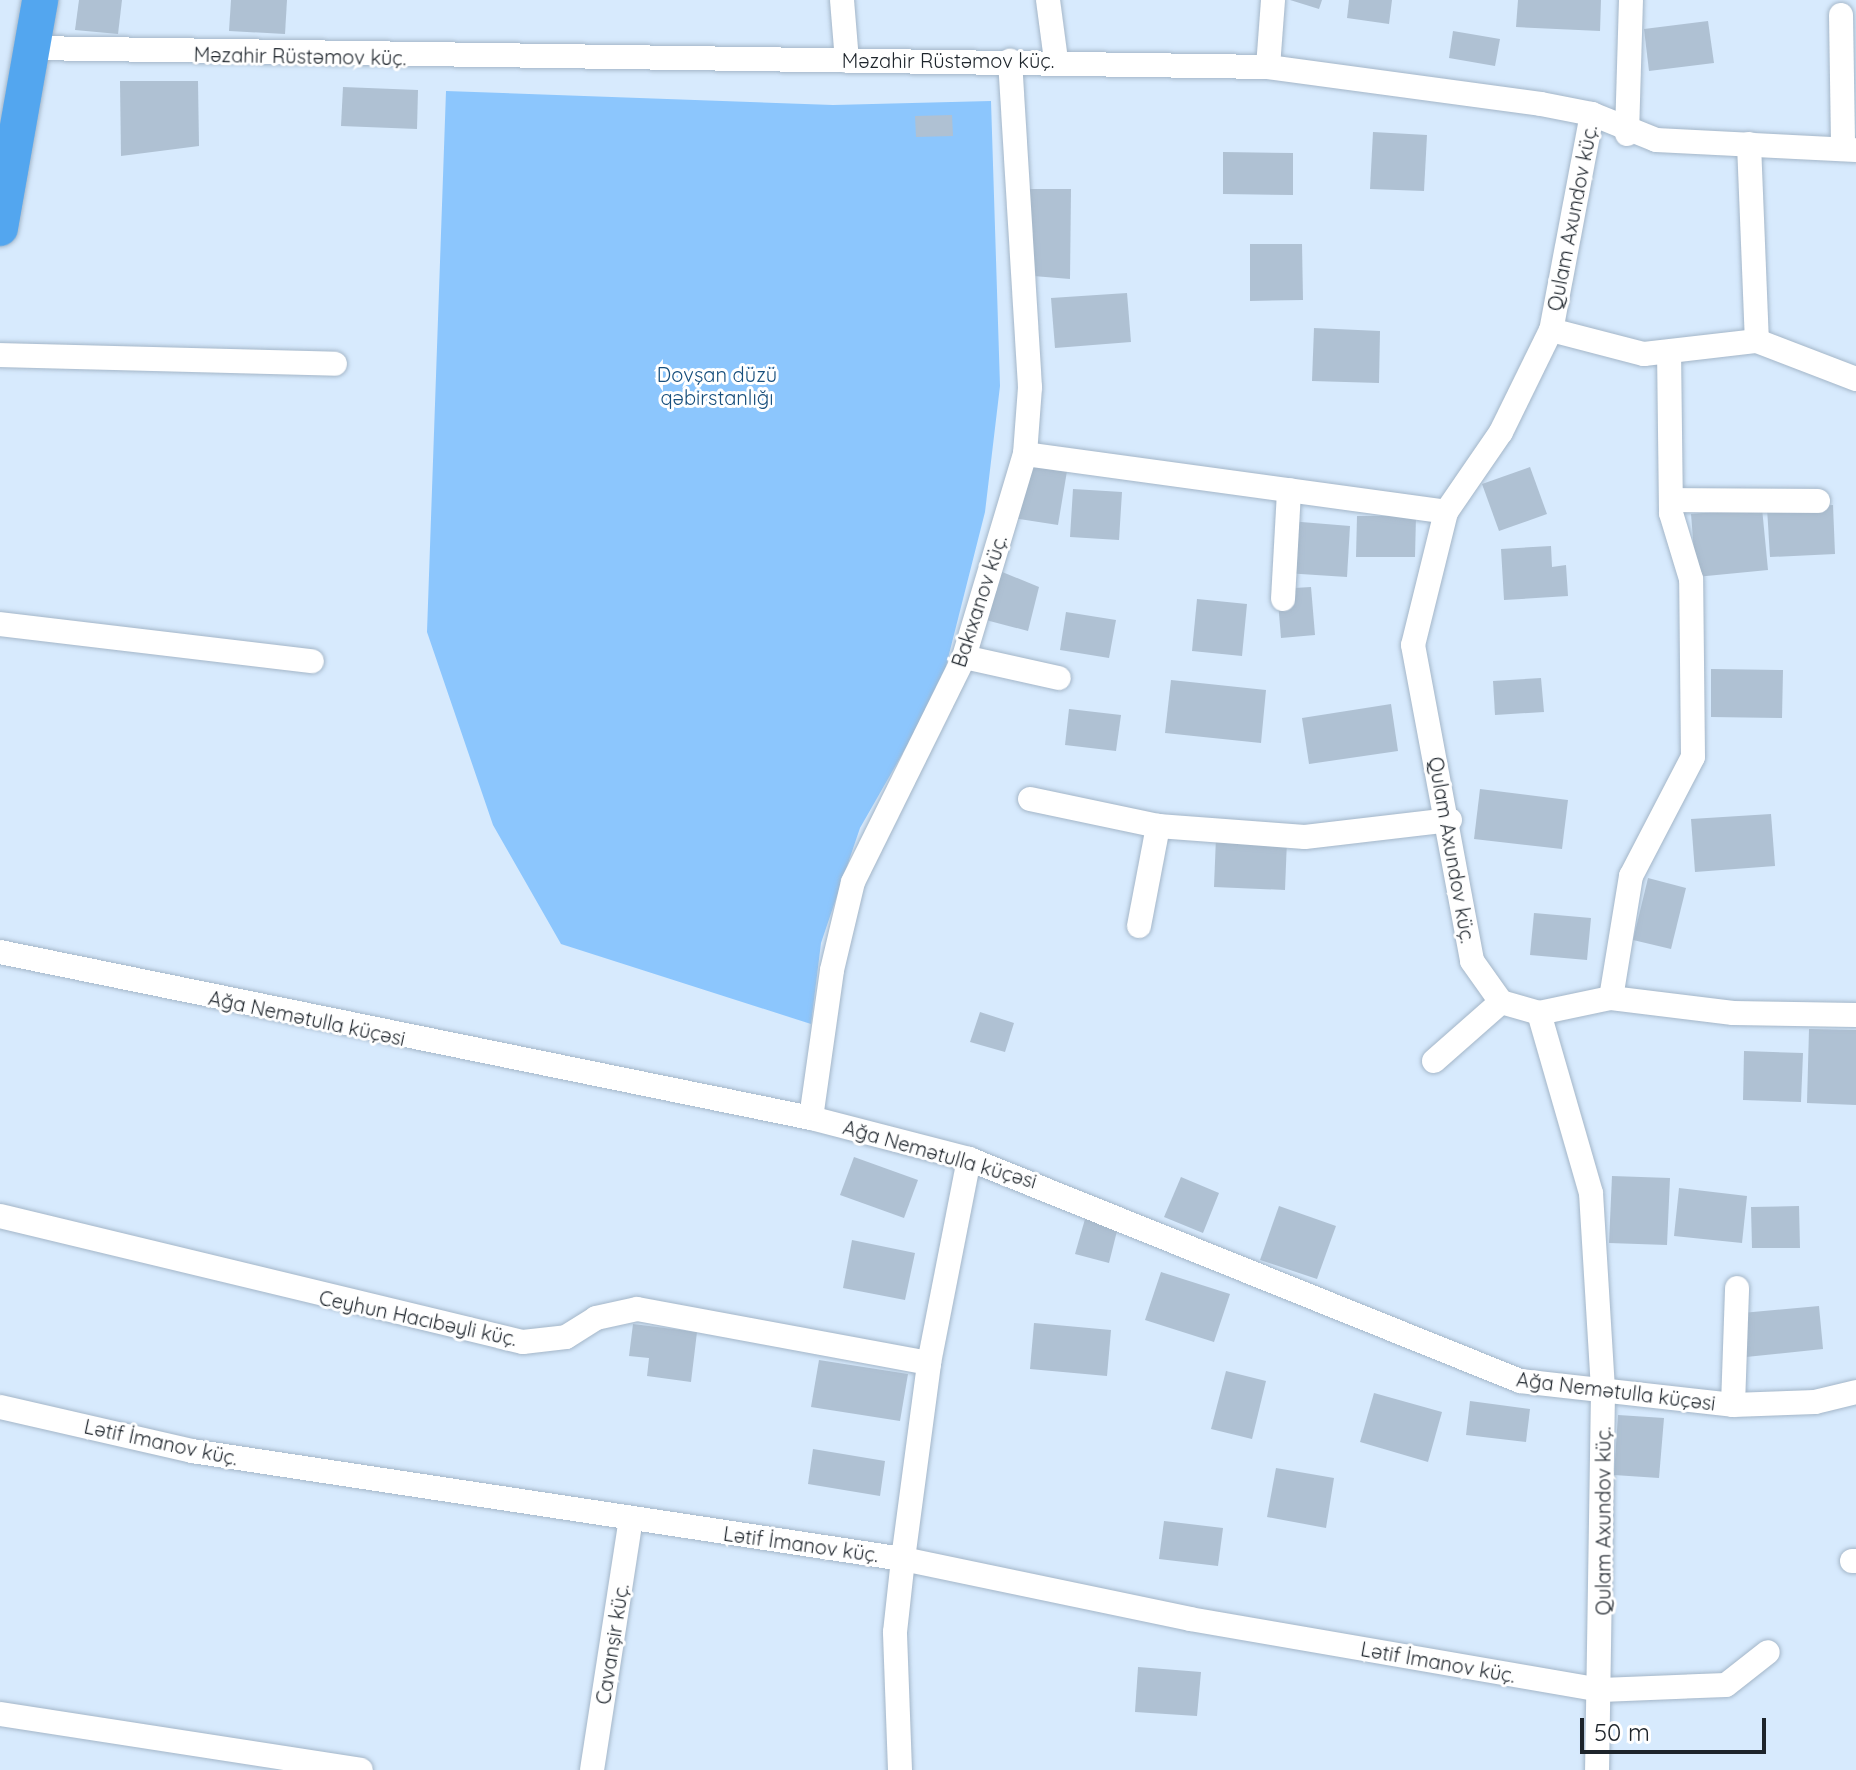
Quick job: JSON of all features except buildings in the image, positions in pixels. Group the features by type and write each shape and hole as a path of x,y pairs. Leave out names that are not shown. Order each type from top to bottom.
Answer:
{"highway":[{"path":"0,228 6,159 40,0"}],"street":[{"path":"842,0 847,61"},
{"path":"1048,0 1056,60"},
{"path":"1268,67 1273,0"},
{"name":"Qulam Axundov küç.","path":"1627,134 1631,0"},
{"path":"1841,15 1849,149"},
{"name":"Məzahir Rüstəmov küç.","path":"31,48 847,61 1056,60 1268,67 1592,114 1627,134 1849,149"},
{"name":"Bakıxanov küç.","path":"811,1118 832,970 853,882 964,657 1025,454 1030,387 1010,61"},
{"name":"Qulam Axundov küç.","path":"1501,1002 1472,961 1456,896 1450,820 1413,645 1446,512 1501,432 1551,330 1592,114"},
{"path":"1749,144 1757,341"},
{"path":"1551,330 1669,355 1757,341 1856,379"},
{"path":"0,355 335,364"},
{"path":"1611,998 1631,876 1693,757 1691,579 1671,500 1669,355"},
{"path":"1025,454 1446,512"},
{"path":"1283,599 1289,490"},
{"path":"1671,500 1818,501"},
{"path":"0,624 312,661"},
{"path":"964,657 1059,678"},
{"path":"1030,799 1158,826 1305,837 1450,820"},
{"path":"1139,926 1158,826"},
{"name":"Ağa Nemətulla küçəsi","path":"0,952 811,1118 969,1159 1152,1228 1485,1371 1603,1392 1733,1405 1815,1402 1856,1392"},
{"path":"1434,1061 1501,1002 1539,1013 1611,998 1733,1013 1856,1015"},
{"name":"Qulam Axundov küç.","path":"1539,1013 1591,1193 1603,1392 1601,1690 1597,1770"},
{"path":"900,1770 895,1632 903,1559 929,1363 969,1159"},
{"name":"Ceyhun Hacıbəyli küç.","path":"0,1216 523,1342 566,1337 596,1318 637,1309 929,1363"},
{"path":"1733,1405 1737,1288"},
{"name":"Lətif İmanov küç.","path":"0,1407 192,1451 903,1559 1190,1619 1601,1690 1726,1685 1768,1652"},
{"name":"Cavanşir küç.","path":"592,1770 631,1519"},
{"path":"0,1714 361,1770"}],"green space":[{"name":"Dovşan düzü qəbirstanlığı","path":"446,91 833,105 991,101 1000,386 985,512 941,686 860,828 821,943 811,1024 561,944 493,825 427,632"}]}
